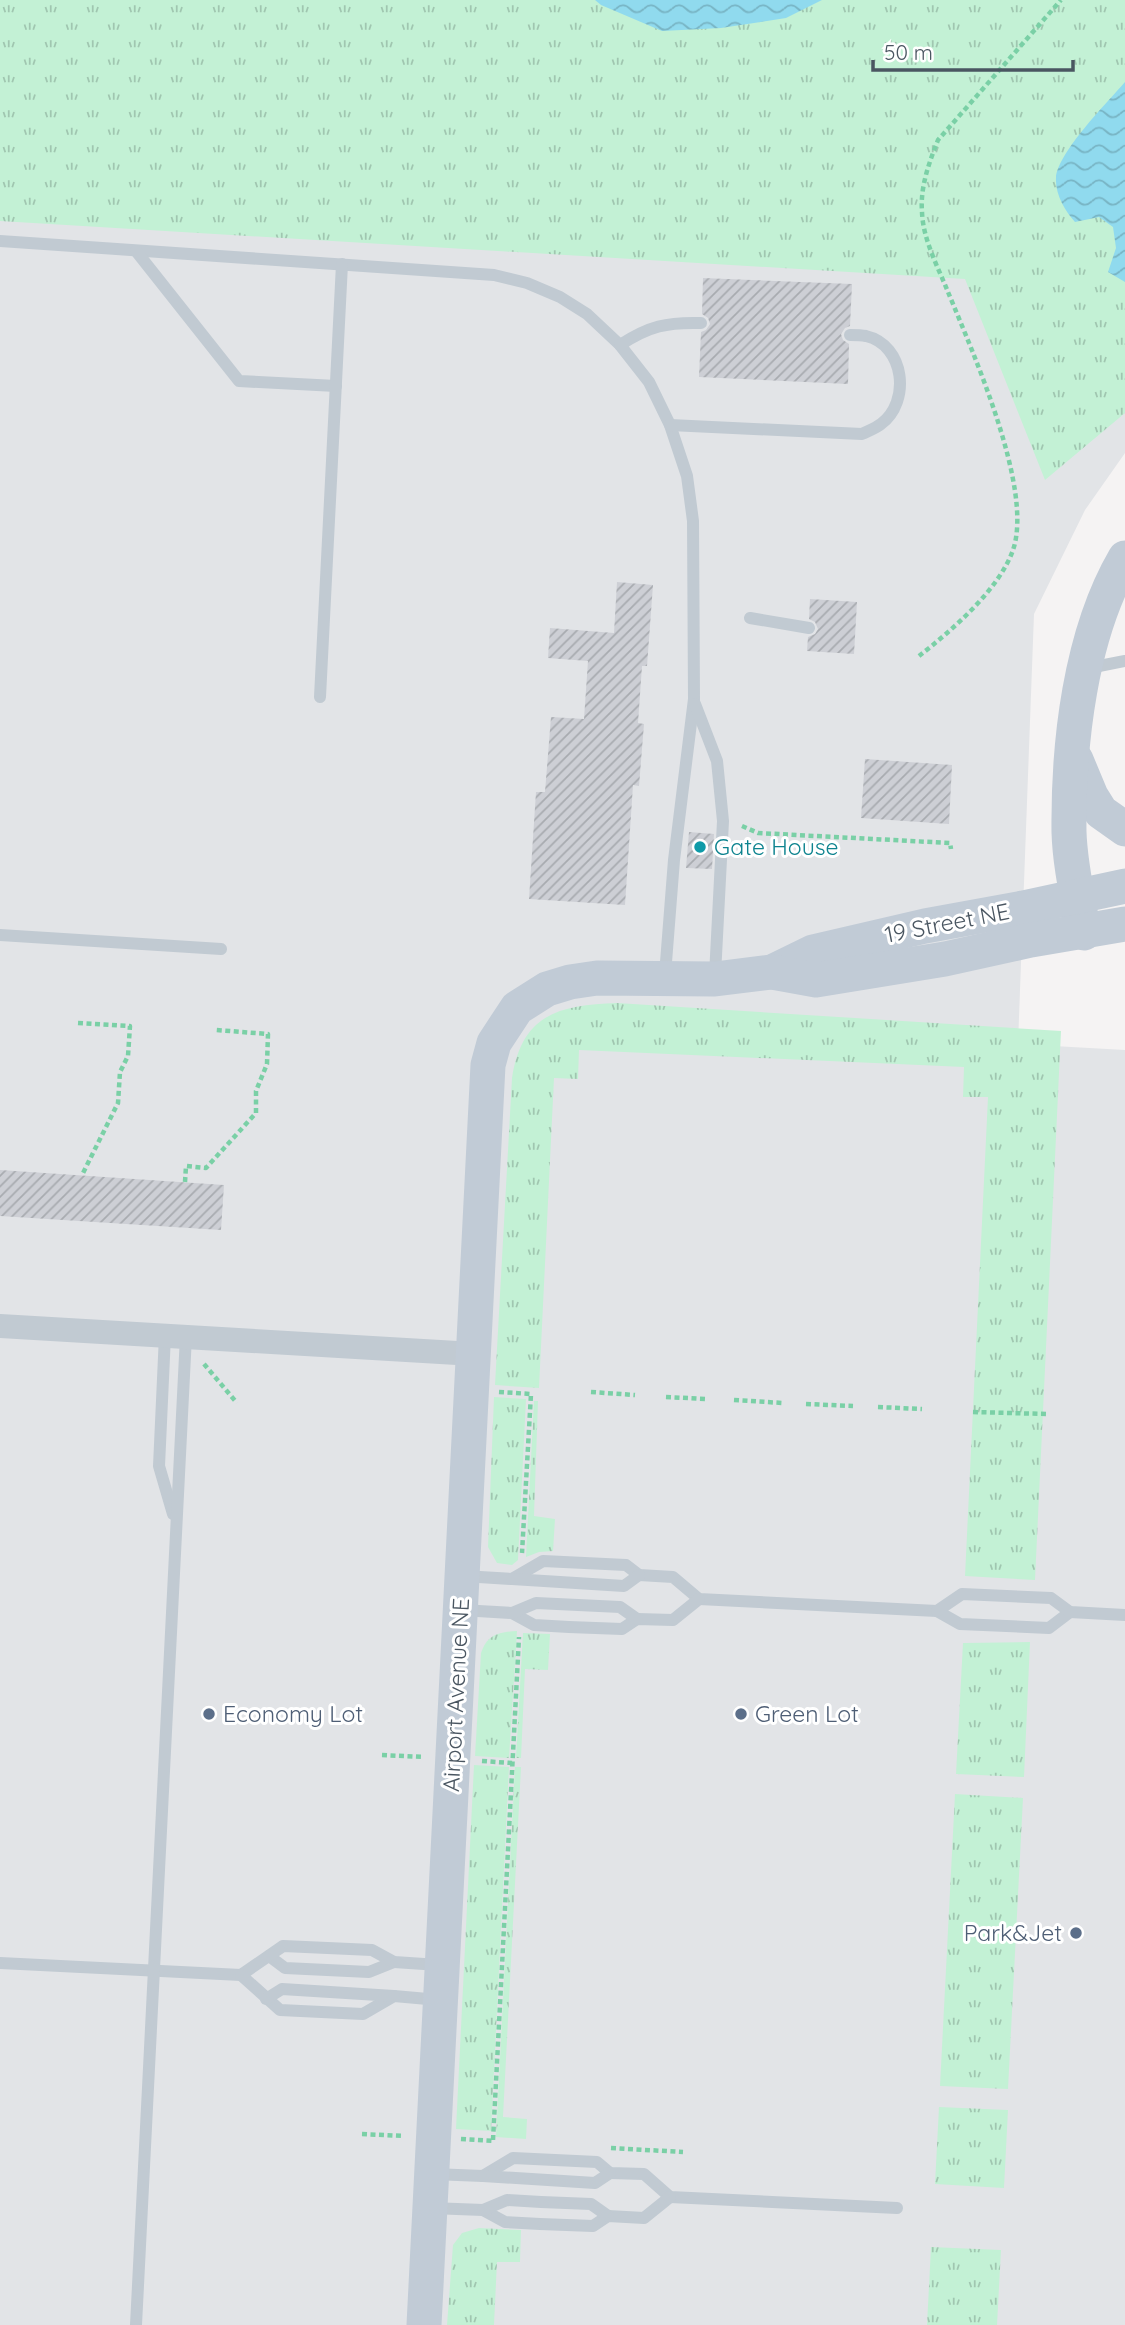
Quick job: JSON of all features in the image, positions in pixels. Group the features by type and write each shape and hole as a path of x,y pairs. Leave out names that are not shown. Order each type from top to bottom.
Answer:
{"street":[{"path":"1084,933 1069,832 1073,753 1085,669 1110,585 1125,558"},
{"path":"1073,753 1091,796 1101,812 1125,829"},
{"name":"19 Street NE","path":"772,972 813,952 925,926 1125,886"},
{"name":"19 Street NE","path":"488,1065 494,1043 517,1008 547,989 570,982 597,978 715,979 772,972 816,981 1125,924"},
{"name":"Airport Avenue NE","path":"424,2325 488,1065"},
{"path":"0,1326 474,1354"}],"lane":[{"path":"0,241 494,275 527,283 560,297 587,314 620,345 649,382 670,425 687,476 693,521 694,699 674,860 664,979"},
{"path":"136,251 239,382 336,387"},
{"path":"320,697 342,264"},
{"path":"620,345 643,330 672,323 701,323"},
{"path":"670,425 862,434 882,424 895,406 901,385 897,362 884,346 868,336 850,335"},
{"path":"750,618 808,628"},
{"path":"1085,669 1125,662"},
{"path":"694,699 717,761 723,821 715,979"},
{"path":"0,935 221,949"},
{"path":"175,1335 159,1466 176,1526"},
{"path":"136,2325 176,1526 175,1335"},
{"path":"461,1593 512,1579 542,1561 626,1565 639,1575 673,1577 699,1599 937,1611 960,1624 1049,1628 1070,1612"},
{"path":"512,1579 624,1586 639,1575"},
{"path":"461,1593 512,1613 534,1625 622,1629 637,1619"},
{"path":"937,1611 962,1594 1051,1598 1070,1612 1125,1615"},
{"path":"512,1613 536,1603 620,1607 637,1619 673,1620 699,1599"},
{"path":"0,1963 241,1975 283,1946 372,1950 394,1962 442,1965"},
{"path":"269,1956 285,1968 369,1972 394,1962"},
{"path":"241,1975 280,2010 363,2014 394,1996"},
{"path":"266,1999 282,1989 441,2000"},
{"path":"431,2191 483,2176 513,2158 597,2162 610,2173"},
{"path":"483,2176 595,2183 610,2173 644,2174 670,2197 897,2208"},
{"path":"431,2191 483,2210 505,2222 593,2226 608,2216"},
{"path":"483,2210 507,2200 554,2202 591,2204 608,2216 644,2218 670,2197"}],"path":[{"path":"919,656 958,625 993,583 1013,552 1018,499 1005,446 978,365 927,239 922,212 928,166 938,140 1061,0"},
{"path":"723,821 758,833 950,843 951,849"},
{"path":"78,1023 130,1026 128,1056 120,1072 118,1103 82,1175"},
{"path":"185,1182 186,1167 206,1168 256,1113 256,1091 267,1065 268,1034 216,1030"},
{"path":"202,1357 202,1362 237,1403"},
{"path":"489,1391 531,1394 522,1557"},
{"path":"592,1392 635,1395"},
{"path":"666,1397 707,1399"},
{"path":"734,1400 783,1403"},
{"path":"806,1404 853,1406"},
{"path":"878,1407 922,1409"},
{"path":"973,1412 1047,1414"},
{"path":"494,2140 519,1633"},
{"path":"382,1755 435,1758"},
{"path":"474,1760 512,1763"},
{"path":"362,2134 407,2136"}],"shaded area":[{"path":"0,0 1125,0 1125,453 1085,510 1034,614 1018,1044 1125,1050 1125,2325 0,2325"}],"green space":[{"path":"0,0 1125,0 1125,413 1045,480 965,279 0,221"},
{"path":"617,1003 1061,1031 1035,1580 965,1576 988,1097 963,1097 964,1067 579,1050 578,1079 554,1078 539,1388 495,1385 512,1078 517,1056 524,1040 546,1017 578,1007"},
{"path":"494,1397 526,1399 518,1560 512,1565 497,1563 488,1547"},
{"path":"534,1401 538,1401 534,1516 555,1519 553,1551 526,1557"},
{"path":"517,1631 509,1758 475,1756 481,1653 490,1638 504,1632"},
{"path":"523,1633 550,1634 548,1670 525,1669 521,1758 516,1758"},
{"path":"1030,1642 1024,1777 956,1774 963,1643"},
{"path":"474,1765 509,1767 491,2131 456,2129"},
{"path":"515,1767 521,1767 503,2117 527,2119 526,2139 496,2137"},
{"path":"955,1794 1023,1798 1008,2089 940,2086"},
{"path":"939,2107 1008,2110 1004,2188 935,2184"},
{"path":"479,2228 521,2230 520,2262 497,2262 494,2325 447,2325 453,2245 462,2233"},
{"path":"931,2247 1001,2250 997,2325 927,2325"}],"water":[{"path":"595,0 822,0 786,18 721,28 662,31"},
{"path":"1125,82 1125,282 1108,272 1116,248 1113,227 1099,217 1075,222 1061,202 1056,178 1065,155 1074,142"}],"building":[{"path":"703,278 852,284 850,326 841,334 843,340 849,344 848,384 699,377 701,332 710,324 708,318 702,314"},
{"path":"617,582 653,585 647,666 642,666 638,723 644,724 639,786 633,785 625,905 529,899 536,792 545,792 551,717 584,719 588,661 548,658 550,628 614,633"},
{"path":"810,599 857,602 854,654 807,651 808,637 818,629 815,622 809,619"},
{"path":"865,759 952,765 949,824 861,818"},
{"name":"Gate House","path":"689,832 714,834 712,869 686,868"},
{"path":"0,1170 224,1185 221,1230 0,1216"}],"place":[{"name":"Gate House","path":"700,847"},
{"name":"Economy Lot","path":"209,1714"},
{"name":"Green Lot","path":"741,1714"},
{"name":"Park&Jet","path":"1076,1933"}]}
